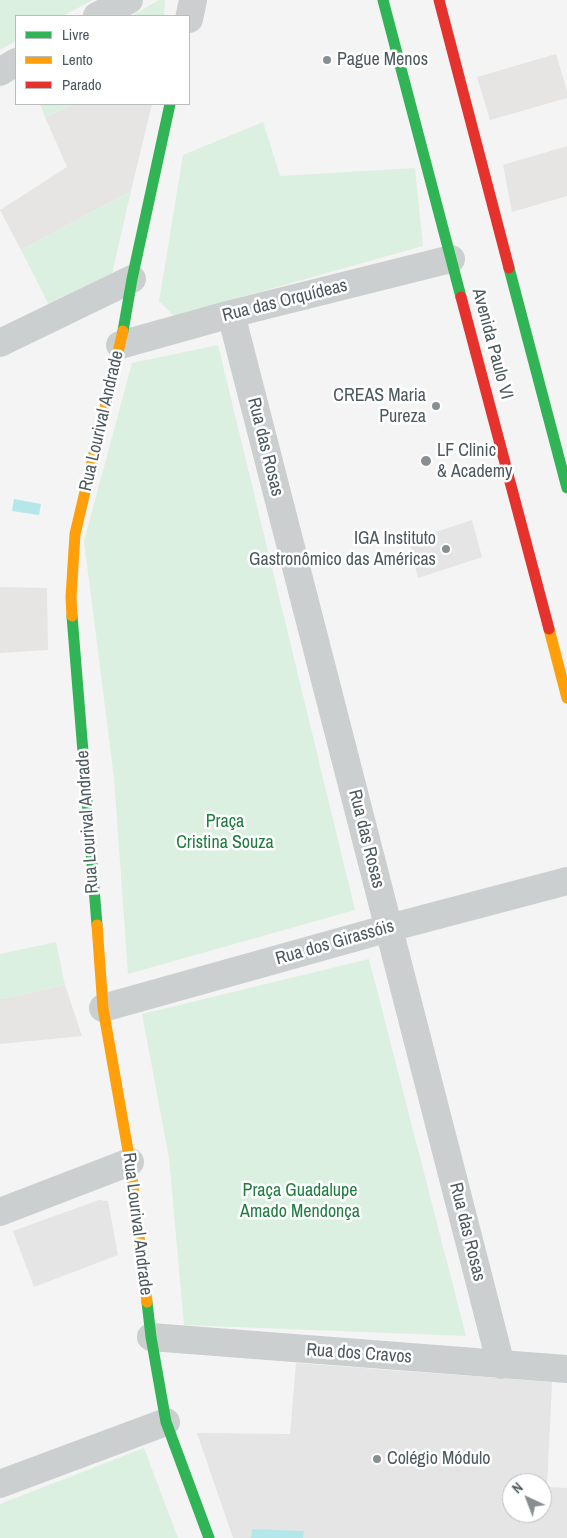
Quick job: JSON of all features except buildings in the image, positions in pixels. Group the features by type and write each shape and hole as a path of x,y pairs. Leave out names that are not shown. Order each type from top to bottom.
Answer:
{"street":[{"path":"99,15 129,0"},
{"path":"190,15 193,0"},
{"name":"Avenida Paulo VI","path":"383,0 567,698"},
{"name":"Avenida Paulo VI","path":"440,0 567,488"},
{"path":"0,72 15,63"},
{"name":"Rua Lourival Andrade","path":"170,105 132,279 120,346 76,534 71,597 103,1008 130,1162 151,1337 166,1422 209,1538"},
{"name":"Rua das Orquídeas","path":"120,346 231,314 451,259"},
{"path":"0,343 132,279"},
{"name":"Rua das Rosas","path":"231,314 501,1365"},
{"name":"Rua dos Girassóis","path":"103,1008 389,928 567,881"},
{"path":"0,1212 130,1162"},
{"name":"Rua dos Cravos","path":"151,1337 567,1370"},
{"path":"0,1484 166,1422"}],"shaded area":[{"path":"556,54 567,91 567,98 490,120 477,77"},
{"path":"72,105 152,105 131,191 21,250 0,210 67,167 45,117"},
{"path":"567,146 567,196 512,212 503,165"},
{"name":"IGA Instituto Gastronômico das Américas","path":"472,520 482,557 418,578 409,541"},
{"path":"0,587 47,588 48,650 0,653"},
{"path":"65,985 82,1036 0,1044 0,999"},
{"path":"99,1200 108,1201 118,1255 34,1287 13,1231"},
{"name":"Colégio Módulo","path":"296,1363 552,1382 548,1473 502,1473 502,1523 552,1523 552,1487 567,1488 567,1538 233,1538 197,1433 290,1434"}],"green space":[{"path":"0,0 93,0 65,15 15,15 15,42 0,50"},
{"path":"159,0 165,0 164,15 133,15"},
{"path":"40,105 72,105 45,117"},
{"path":"263,122 280,176 415,168 423,246 174,316 159,301 183,155"},
{"path":"131,191 112,274 50,307 21,250"},
{"name":"Praça Cristina Souza","path":"218,345 355,910 128,974 114,778 84,541 132,363"},
{"path":"56,942 65,985 0,999 0,954"},
{"name":"Praça Guadalupe Amado Mendonça","path":"369,959 466,1336 184,1325 169,1158 142,1014"},
{"path":"144,1448 178,1538 0,1538 0,1504"}],"water":[{"path":"14,499 41,504 39,515 12,511"},
{"path":"252,1529 304,1531 303,1538 251,1538"}],"traffic: fast":[{"path":"383,0 461,297"},
{"path":"123,331 132,279 170,105"},
{"path":"509,268 567,488"},
{"path":"72,616 97,925"},
{"path":"147,1302 151,1337 166,1422 209,1538"}],"traffic: slow":[{"path":"72,616 71,597 75,534 123,331"},
{"path":"549,629 567,698"},
{"path":"97,925 103,1008 130,1162 147,1302"}],"traffic: jam":[{"path":"439,0 509,268"},
{"path":"461,297 549,629"}],"place":[{"name":"Pague Menos","path":"327,60"},
{"name":"CREAS Maria Pureza","path":"436,406"},
{"name":"LF Clinic & Academy","path":"426,461"},
{"name":"IGA Instituto Gastronômico das Américas","path":"446,549"},
{"name":"Colégio Módulo","path":"377,1459"}]}
